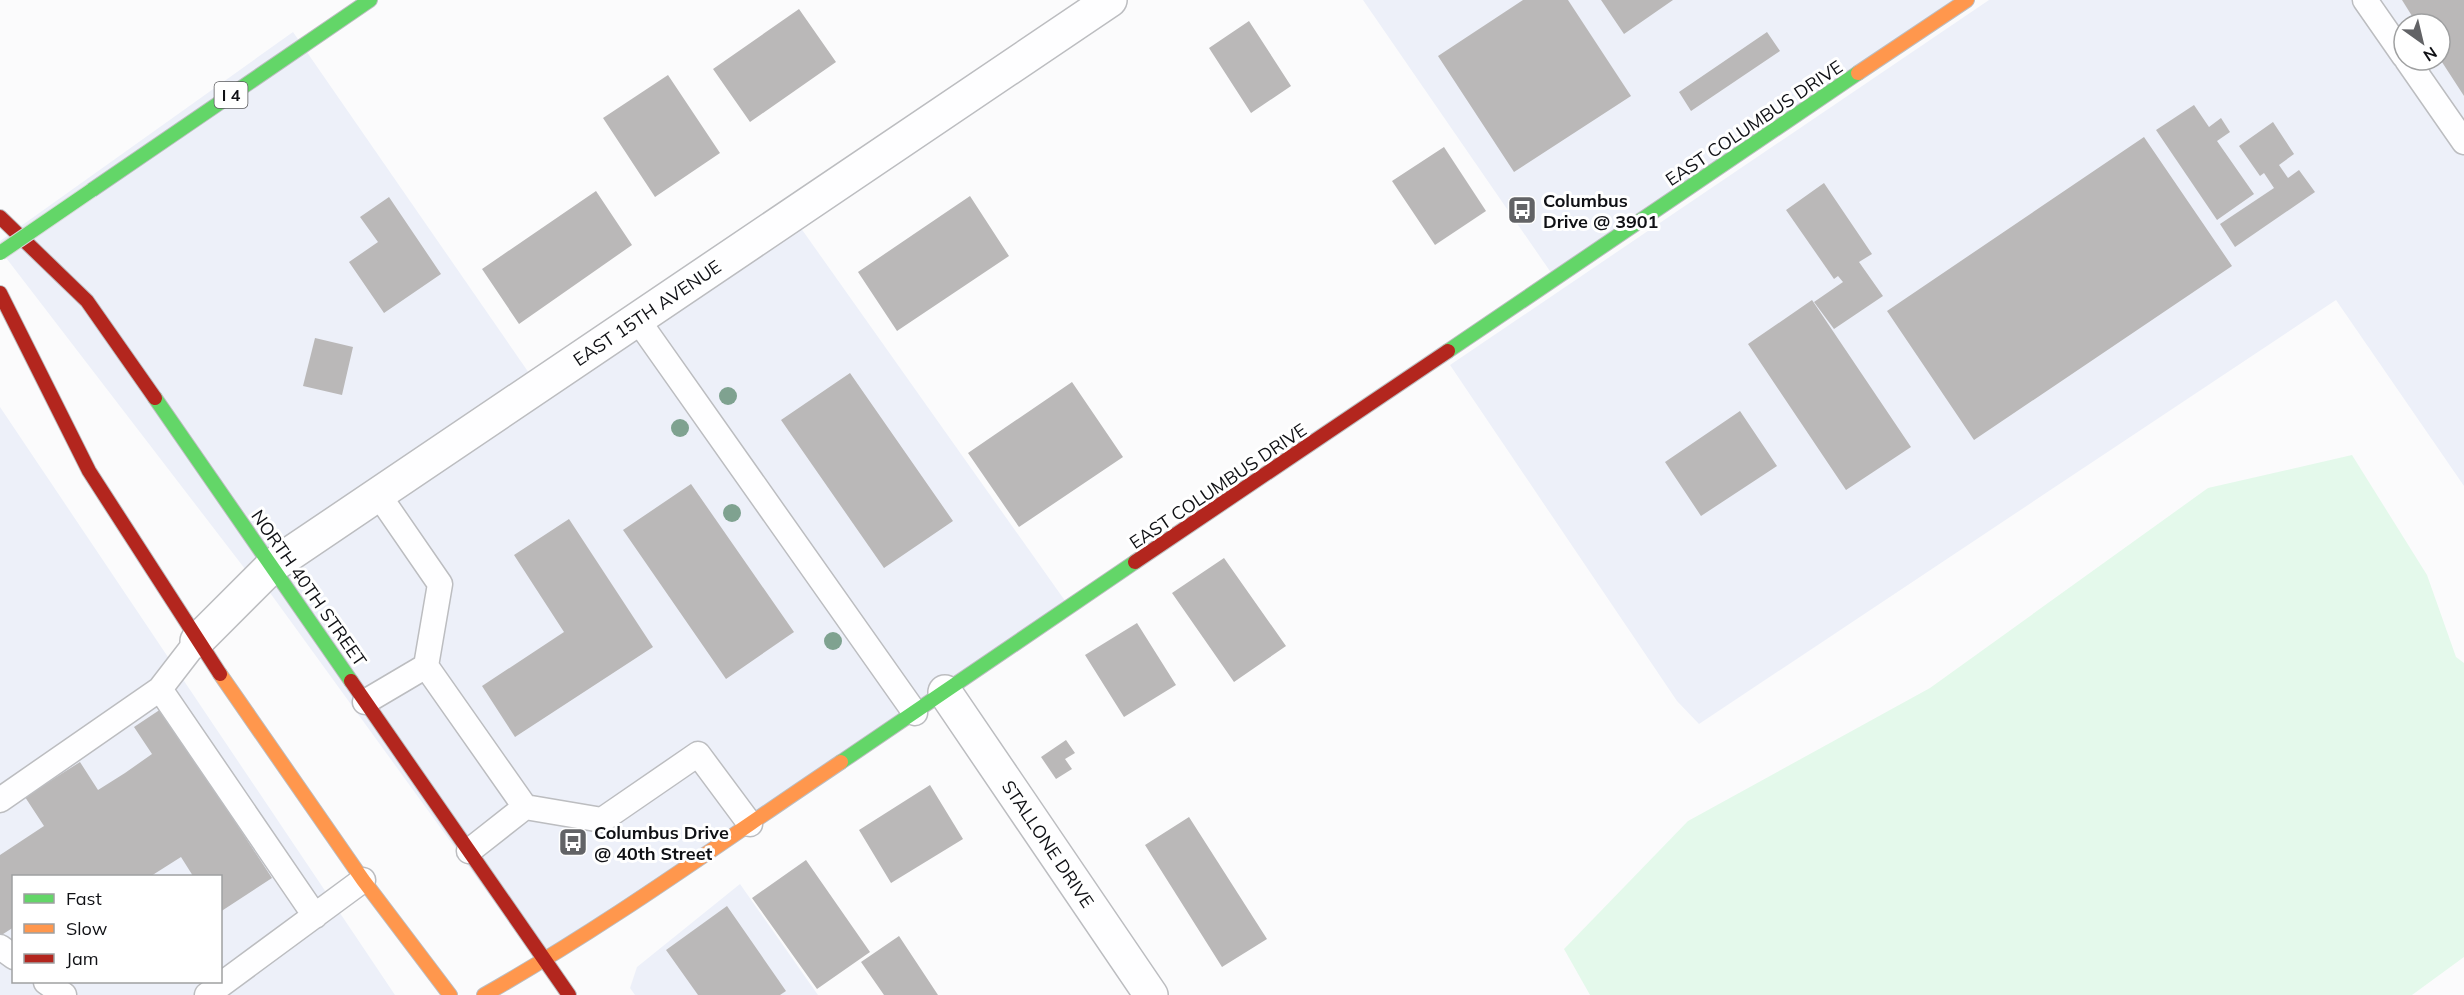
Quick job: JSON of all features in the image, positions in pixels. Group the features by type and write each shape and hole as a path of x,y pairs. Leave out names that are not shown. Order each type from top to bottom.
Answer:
{"main road":[{"name":"I 4","path":"0,253 370,0"},
{"name":"EAST COLUMBUS DRIVE","path":"484,995 546,960 750,824 1968,0"},
{"name":"NORTH 40TH STREET","path":"0,217 87,302 569,995"},
{"path":"0,293 89,471 197,641 363,880 450,995"}],"street":[{"name":"EAST 15TH AVENUE","path":"197,641 272,566 1110,0"},
{"name":"STALLONE DRIVE","path":"945,692 1151,995"}],"lane":[{"path":"2365,0 2392,39"},
{"path":"2415,72 2464,142"},
{"path":"638,319 915,712"},
{"path":"378,494 440,585 426,666 525,807 602,820 698,754 750,824"},
{"path":"0,800 160,689 197,641"},
{"path":"365,702 426,666"},
{"path":"160,689 315,916"},
{"path":"469,851 525,807"},
{"path":"207,995 363,880"},
{"path":"49,983 64,995"}],"shaded area":[{"path":"1363,0 1965,0 1554,277"},
{"path":"1989,0 2464,0 2464,486 2336,300 1699,724 1677,701 1450,365"},
{"path":"293,32 538,386 798,224 1068,605 535,958 260,579 255,582 0,250 0,241"},
{"path":"0,407 395,995 0,995"},
{"path":"740,884 818,995 635,995 630,988 637,967"}],"green space":[{"path":"2352,455 2427,575 2456,657 2464,663 2464,957 2412,995 1590,995 1564,949 1688,821 1930,688 2208,488"}],"building":[{"path":"1523,0 1568,0 1631,96 1514,172 1438,56"},
{"path":"1601,0 1673,0 1624,34"},
{"path":"2402,0 2464,0 2464,96 2448,72 2452,72 2452,12 2410,12"},
{"path":"799,9 836,62 750,122 713,69"},
{"path":"1249,21 1291,86 1251,113 1209,48"},
{"path":"1767,32 1780,51 1691,111 1679,92"},
{"path":"668,75 720,153 655,197 603,118"},
{"path":"2194,105 2209,127 2221,118 2230,132 2217,141 2254,194 2217,220 2156,130"},
{"path":"2273,122 2294,154 2279,165 2288,178 2299,170 2315,192 2235,247 2220,224 2274,188 2264,173 2260,176 2239,146"},
{"path":"2144,137 2232,266 1974,440 1887,311"},
{"path":"1444,147 1486,211 1435,245 1392,181"},
{"path":"1824,183 1872,254 1859,262 1883,296 1834,329 1814,302 1843,282 1838,276 1834,279 1786,210"},
{"path":"596,191 632,245 519,324 482,269"},
{"path":"970,196 1009,256 897,331 858,272"},
{"path":"389,197 441,274 384,313 349,262 378,242 360,217"},
{"path":"1812,300 1911,447 1846,490 1748,344"},
{"path":"315,338 353,347 342,395 303,386"},
{"path":"850,373 953,521 884,568 781,420"},
{"path":"1072,382 1123,457 1019,527 968,453"},
{"path":"1740,411 1777,466 1701,516 1665,462"},
{"path":"691,484 794,632 726,679 623,530"},
{"path":"569,519 653,647 515,737 482,686 564,632 514,555"},
{"path":"1224,558 1286,646 1234,682 1172,593"},
{"path":"1137,623 1176,685 1124,717 1085,655"},
{"path":"161,709 272,878 222,911 222,875 192,875 181,857 153,875 12,875 12,928 0,936 0,855 44,826 25,797 80,762 98,790 125,773 152,754 134,727"},
{"path":"1066,740 1075,753 1065,759 1072,769 1056,779 1041,757"},
{"path":"930,785 963,839 891,883 859,830"},
{"path":"1189,817 1267,939 1222,967 1145,845"},
{"path":"806,860 870,952 817,989 752,898"},
{"path":"727,906 786,991 780,995 698,995 666,950"},
{"path":"899,936 938,995 884,995 861,962"}],"traffic: fast":[{"path":"92,190 370,0"},
{"path":"1448,351 1858,73"},
{"path":"0,253 92,190"},
{"path":"155,398 351,681"},
{"path":"841,762 1135,562"}],"traffic: slow":[{"path":"1858,73 1967,0"},
{"path":"220,674 363,880 450,995"},
{"path":"484,995 576,940 665,882 841,762"}],"traffic: jam":[{"path":"0,217 87,301 155,398"},
{"path":"0,293 89,471 220,674"},
{"path":"1135,562 1448,351"},
{"path":"351,681 569,995"}],"place":[{"name":"Columbus Drive @ 3901","path":"1522,210"},
{"name":"Columbus Drive @ 40th Street","path":"573,842"}]}
